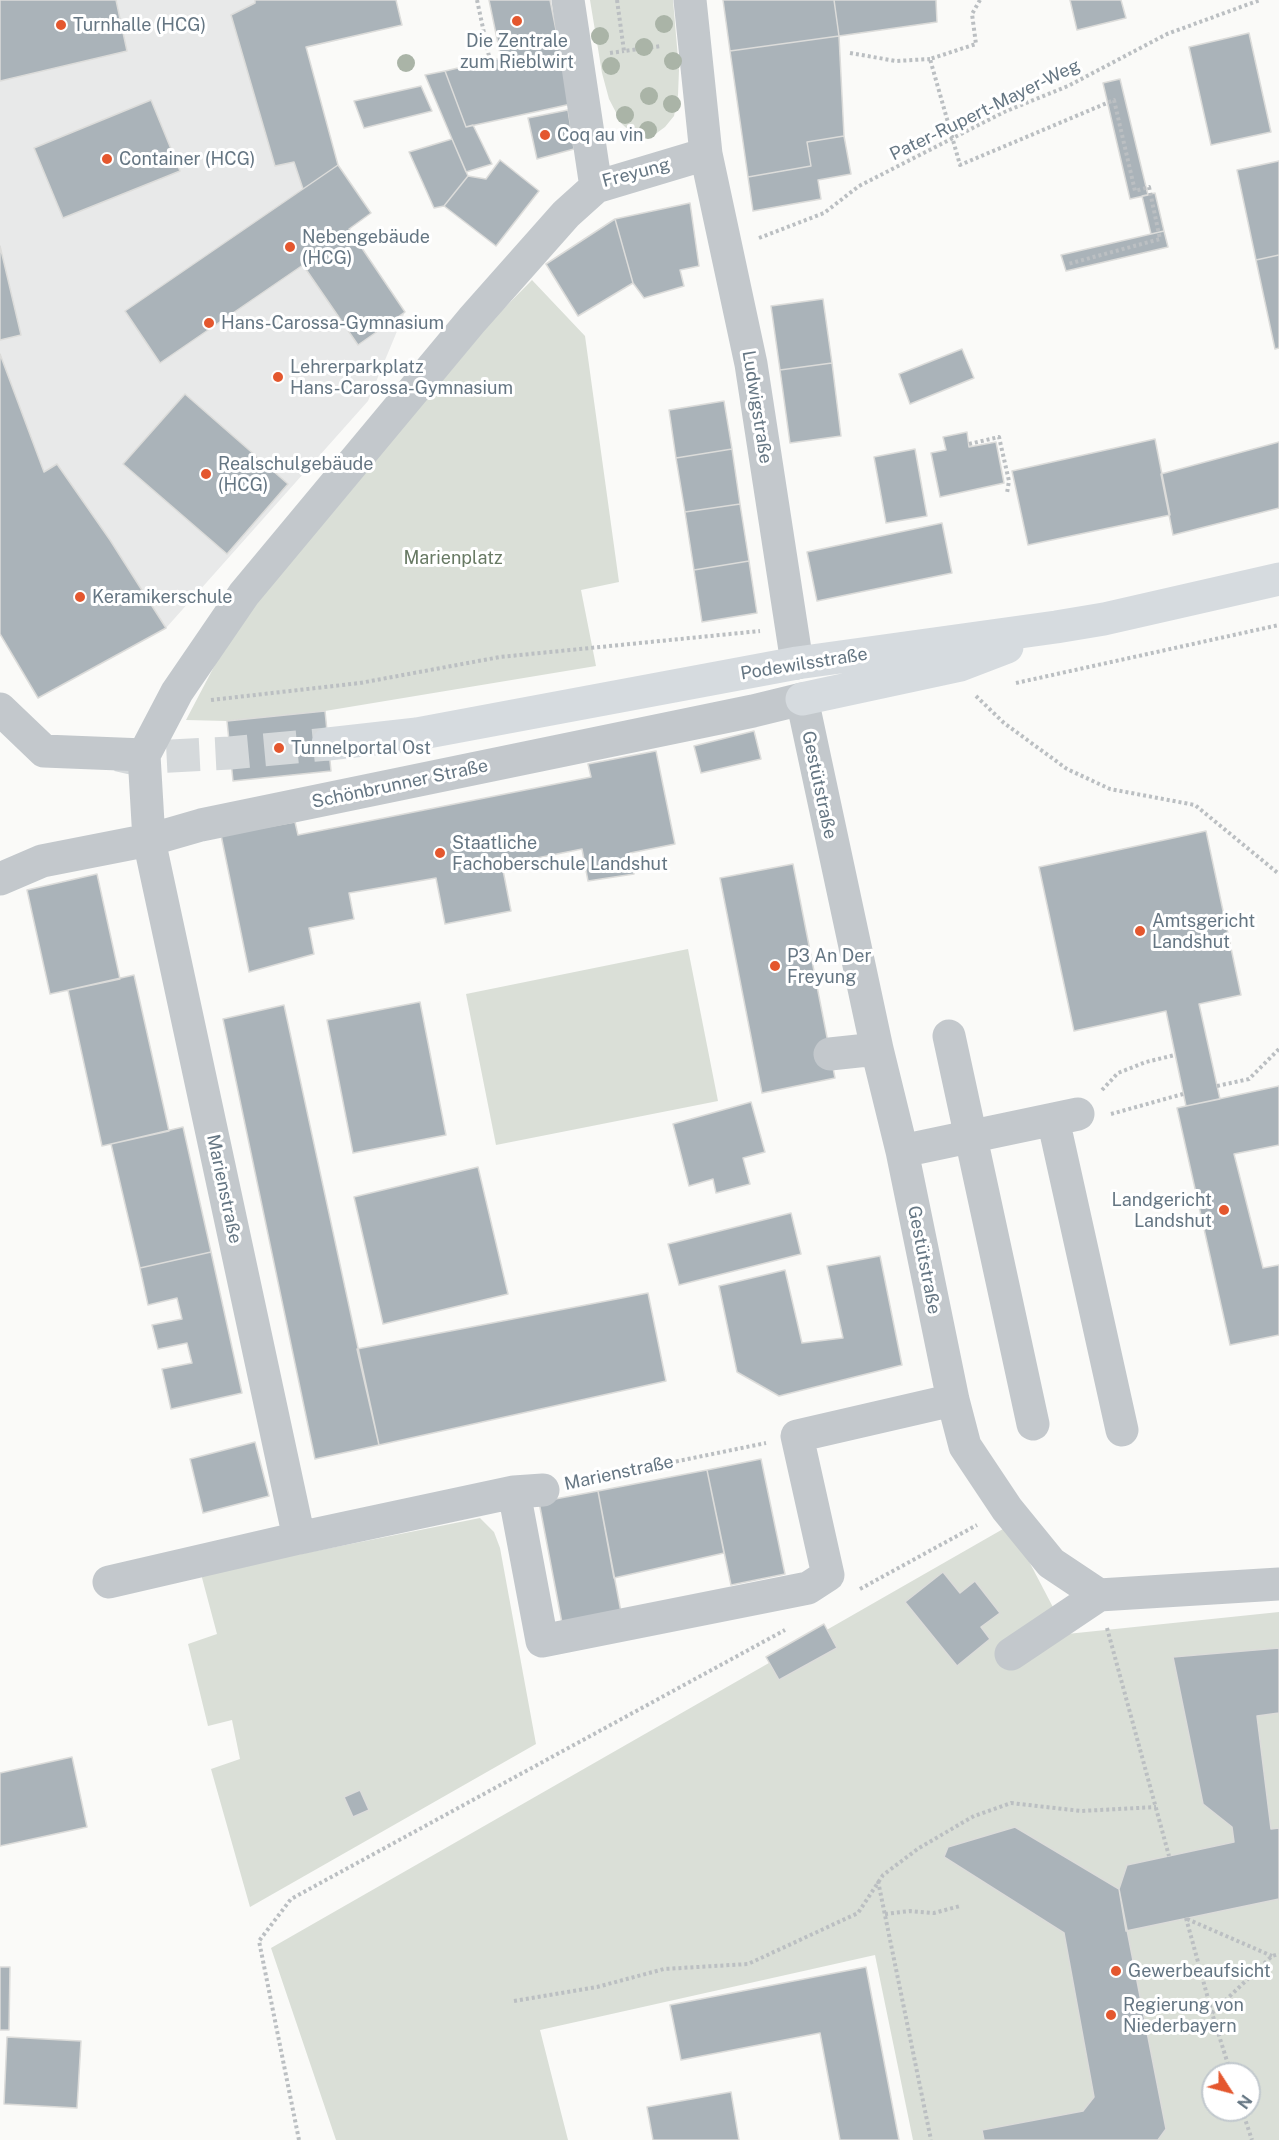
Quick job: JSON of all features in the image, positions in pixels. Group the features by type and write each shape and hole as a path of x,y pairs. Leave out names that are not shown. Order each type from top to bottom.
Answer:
{"main road":[{"name":"Podewilsstraße","path":"328,744 417,734 797,663 1104,619 1279,579"},
{"path":"802,699 960,665 1056,627"}],"street":[{"name":"Freyung","path":"568,0 596,187 706,154"},
{"path":"690,0 706,154"},
{"name":"Ludwigstraße","path":"706,154 751,364 797,663"},
{"path":"149,840 144,755 177,692 244,594 472,320 566,214 596,187"},
{"name":"Schönbrunner Straße","path":"0,879 42,861 149,840 201,825 802,699"},
{"name":"Gestütstraße","path":"802,699 877,1049 902,1151 953,1400 965,1446 1007,1509 1051,1563 1099,1595"},
{"path":"0,709 44,751 144,755"},
{"name":"Marienstraße","path":"149,840 299,1538"},
{"path":"949,1036 1033,1424"},
{"path":"830,1054 877,1049"},
{"path":"902,1151 1066,1117 1122,1431"},
{"path":"109,1582 299,1538 529,1491 542,1641 808,1588 828,1575 798,1436 953,1400"},
{"path":"1011,1654 1099,1595 1279,1584"}],"path":[{"path":"477,0 490,61"},
{"path":"617,0 624,51 662,45"},
{"path":"850,53 896,61 930,59 976,44 972,14 980,0"},
{"name":"Pater-Rupert-Mayer-Weg","path":"726,250 824,213 859,186 1004,112 1068,86 1167,34 1260,0"},
{"path":"930,59 960,165 1114,100 1135,191 1149,187 1160,239 1068,264"},
{"path":"969,444 999,437 1009,481 1007,493"},
{"path":"177,692 214,701 360,683 500,657 729,635 790,626"},
{"path":"1006,685 1279,626"},
{"path":"984,690 972,692 1004,723 1067,769 1110,789 1195,805 1279,874"},
{"path":"1217,1086 1249,1079 1279,1049"},
{"path":"1066,1117 1118,1073 1146,1062 1175,1055"},
{"path":"1140,1106 1183,1094"},
{"name":"Marienstraße","path":"529,1491 798,1436"},
{"path":"851,1593 1007,1509"},
{"path":"1099,1595 1170,1856"},
{"path":"299,2140 259,1941 291,1899 789,1627"},
{"path":"514,2001 597,1987 664,1969 748,1964 858,1913 883,1875 918,1848 974,1816 1011,1803 1081,1811 1156,1807"},
{"path":"879,1881 932,2140"},
{"path":"885,1914 910,1911 934,1913 960,1906"},
{"path":"1227,2062 1186,1918 1272,1956"},
{"path":"1212,2013 1272,1956 1279,1954"},
{"path":"1246,2122 1251,2140"}],"shaded area":[{"name":"Hans-Carossa-Gymnasium","path":"0,0 396,0 402,25 306,48 338,165 371,213 349,229 405,312 368,401 166,628 114,547 44,472 0,354"}],"green space":[{"path":"590,0 673,0 679,70 678,95 674,116 654,135 644,138 634,135 622,124 609,99 602,73"},
{"name":"Marienplatz","path":"532,280 585,336 619,582 581,590 596,666 325,711 227,721 186,720 249,600 449,364"},
{"path":"688,949 718,1101 496,1145 466,994"},
{"path":"480,1518 494,1532 500,1548 536,1744 250,1907 211,1769 240,1759 232,1720 208,1726 188,1644 217,1634 201,1574"},
{"path":"1010,1525 1067,1634 1279,1612 1279,2140 913,2140 875,1955 540,2030 568,2140 336,2140 271,1948"}],"building":[{"name":"Turnhalle (HCG)","path":"0,0 116,0 127,51 0,81"},
{"name":"Nebengebäude (HCG)","path":"255,0 396,0 402,25 306,47 338,165 303,189 294,162 275,166 231,15 255,3"},
{"path":"489,0 550,0 571,104 466,127 445,71 501,58"},
{"path":"723,0 834,0 839,36 730,51"},
{"path":"834,0 936,0 937,22 839,36"},
{"path":"1070,0 1121,0 1126,18 1077,30"},
{"path":"1249,33 1271,132 1211,145 1189,47"},
{"path":"839,36 844,136 807,142 811,166 748,177 730,51"},
{"path":"445,71 466,127 473,125 492,164 466,172 425,75"},
{"path":"1120,79 1148,195 1130,199 1103,83"},
{"path":"421,86 432,111 364,128 354,101"},
{"name":"Container (HCG)","path":"151,100 180,171 63,218 34,148"},
{"path":"568,110 574,149 537,159 528,118"},
{"path":"844,136 851,174 818,180 821,199 753,211 748,177 811,166 807,142"},
{"path":"452,139 468,176 444,206 434,208 409,152"},
{"path":"500,160 539,191 496,246 444,206 468,176 486,179"},
{"path":"1279,161 1279,255 1256,260 1237,170"},
{"name":"Nebengebäude (HCG)","path":"338,165 371,213 349,229 405,312 358,345 303,265 160,363 125,311"},
{"path":"1155,193 1164,231 1151,234 1142,196"},
{"path":"690,203 699,266 680,270 684,286 644,298 633,283 615,219"},
{"path":"615,219 633,283 578,316 546,264"},
{"path":"1164,231 1168,247 1066,271 1061,255"},
{"path":"0,246 21,335 0,340"},
{"path":"1279,255 1279,348 1275,349 1256,260"},
{"path":"823,299 832,363 780,370 771,306"},
{"path":"962,349 974,378 910,404 899,374"},
{"path":"0,354 44,472 57,464 110,540 166,628 38,698 0,634"},
{"path":"832,363 841,436 790,443 780,370"},
{"name":"Realschulgebäude (HCG)","path":"185,394 288,484 227,554 123,464"},
{"path":"724,401 732,449 676,458 669,410"},
{"path":"967,432 969,447 996,442 1004,483 940,497 931,453 946,450 943,437"},
{"path":"1155,439 1170,515 1028,545 1012,471"},
{"path":"1279,442 1279,508 1173,535 1161,474"},
{"path":"732,449 740,504 685,512 676,458"},
{"path":"915,449 927,516 886,523 874,457"},
{"path":"740,504 749,561 694,570 685,512"},
{"path":"942,523 952,573 817,601 807,552"},
{"path":"749,561 757,613 702,622 694,570"},
{"name":"Tunnelportal Ost","path":"325,711 331,771 233,781 227,721"},
{"path":"754,731 761,759 701,773 694,746"},
{"path":"656,751 675,844 630,853 634,874 588,881 582,849 502,865 511,911 445,924 436,878 349,893 354,919 309,928 314,954 249,972 221,835 295,822 298,835 591,777 588,764"},
{"name":"Amtsgericht Landshut","path":"1206,831 1241,995 1199,1004 1220,1099 1186,1106 1166,1011 1074,1031 1039,867"},
{"name":"P3 An Der Freyung","path":"793,864 835,1078 762,1093 720,878"},
{"path":"97,874 120,979 50,994 27,890"},
{"path":"134,975 169,1131 102,1146 68,990"},
{"path":"420,1002 446,1135 353,1153 327,1020"},
{"path":"284,1005 379,1445 315,1459 223,1019"},
{"name":"Landgericht Landshut","path":"1279,1086 1279,1145 1234,1154 1263,1268 1279,1265 1279,1335 1230,1345 1177,1108"},
{"path":"751,1102 765,1152 743,1158 750,1184 716,1193 713,1179 689,1186 673,1124"},
{"path":"183,1127 211,1252 140,1268 111,1144"},
{"path":"478,1167 508,1294 383,1324 354,1197"},
{"path":"791,1213 801,1254 679,1285 668,1244"},
{"path":"211,1252 242,1393 171,1409 162,1369 192,1363 187,1343 158,1349 152,1325 182,1319 177,1298 148,1305 140,1268"},
{"path":"880,1256 902,1365 779,1396 737,1372 719,1286 785,1270 802,1343 843,1338 827,1266"},
{"path":"648,1293 666,1381 379,1445 357,1349"},
{"path":"255,1442 269,1496 203,1513 190,1459"},
{"path":"761,1459 785,1574 731,1585 707,1470"},
{"path":"707,1470 724,1553 614,1578 598,1491"},
{"path":"598,1491 621,1612 562,1623 539,1502"},
{"path":"943,1572 960,1593 975,1581 1000,1613 981,1627 990,1639 957,1666 905,1602"},
{"path":"824,1624 837,1648 779,1680 766,1657"},
{"path":"1279,1648 1279,1713 1257,1716 1271,1829 1279,1828 1279,1899 1126,1931 1119,1889 1127,1865 1234,1842 1232,1827 1203,1804 1173,1657"},
{"path":"72,1757 87,1827 0,1846 0,1773"},
{"path":"360,1790 369,1810 353,1817 344,1797"},
{"name":"Regierung von Niederbayern","path":"1015,1827 1119,1889 1166,2129 1158,2140 984,2140 982,2130 1083,2111 1094,2097 1064,1933 944,1857 948,1847"},
{"path":"0,1967 10,1967 9,2030 0,2030"},
{"path":"866,1967 899,2140 840,2140 820,2033 681,2060 670,2005"},
{"path":"7,2037 81,2041 77,2108 4,2104"},
{"path":"731,2092 739,2140 653,2140 647,2107"}],"tunnel":[{"path":"118,755 131,758 230,753 328,744"}],"place":[{"name":"Die Zentrale zum Rieblwirt","path":"517,21"},
{"name":"Turnhalle (HCG)","path":"61,25"},
{"name":"Coq au vin","path":"545,135"},
{"name":"Container (HCG)","path":"107,159"},
{"name":"Nebengebäude (HCG)","path":"290,247"},
{"name":"Hans-Carossa-Gymnasium","path":"209,323"},
{"name":"Lehrerparkplatz Hans-Carossa-Gymnasium","path":"278,377"},
{"name":"Realschulgebäude (HCG)","path":"206,474"},
{"name":"Keramikerschule","path":"80,597"},
{"name":"Tunnelportal Ost","path":"279,748"},
{"name":"Staatliche Fachoberschule Landshut","path":"440,853"},
{"name":"Amtsgericht Landshut","path":"1140,931"},
{"name":"P3 An Der Freyung","path":"775,966"},
{"name":"Landgericht Landshut","path":"1224,1210"},
{"name":"Gewerbeaufsicht","path":"1116,1971"},
{"name":"Regierung von Niederbayern","path":"1111,2015"}]}
